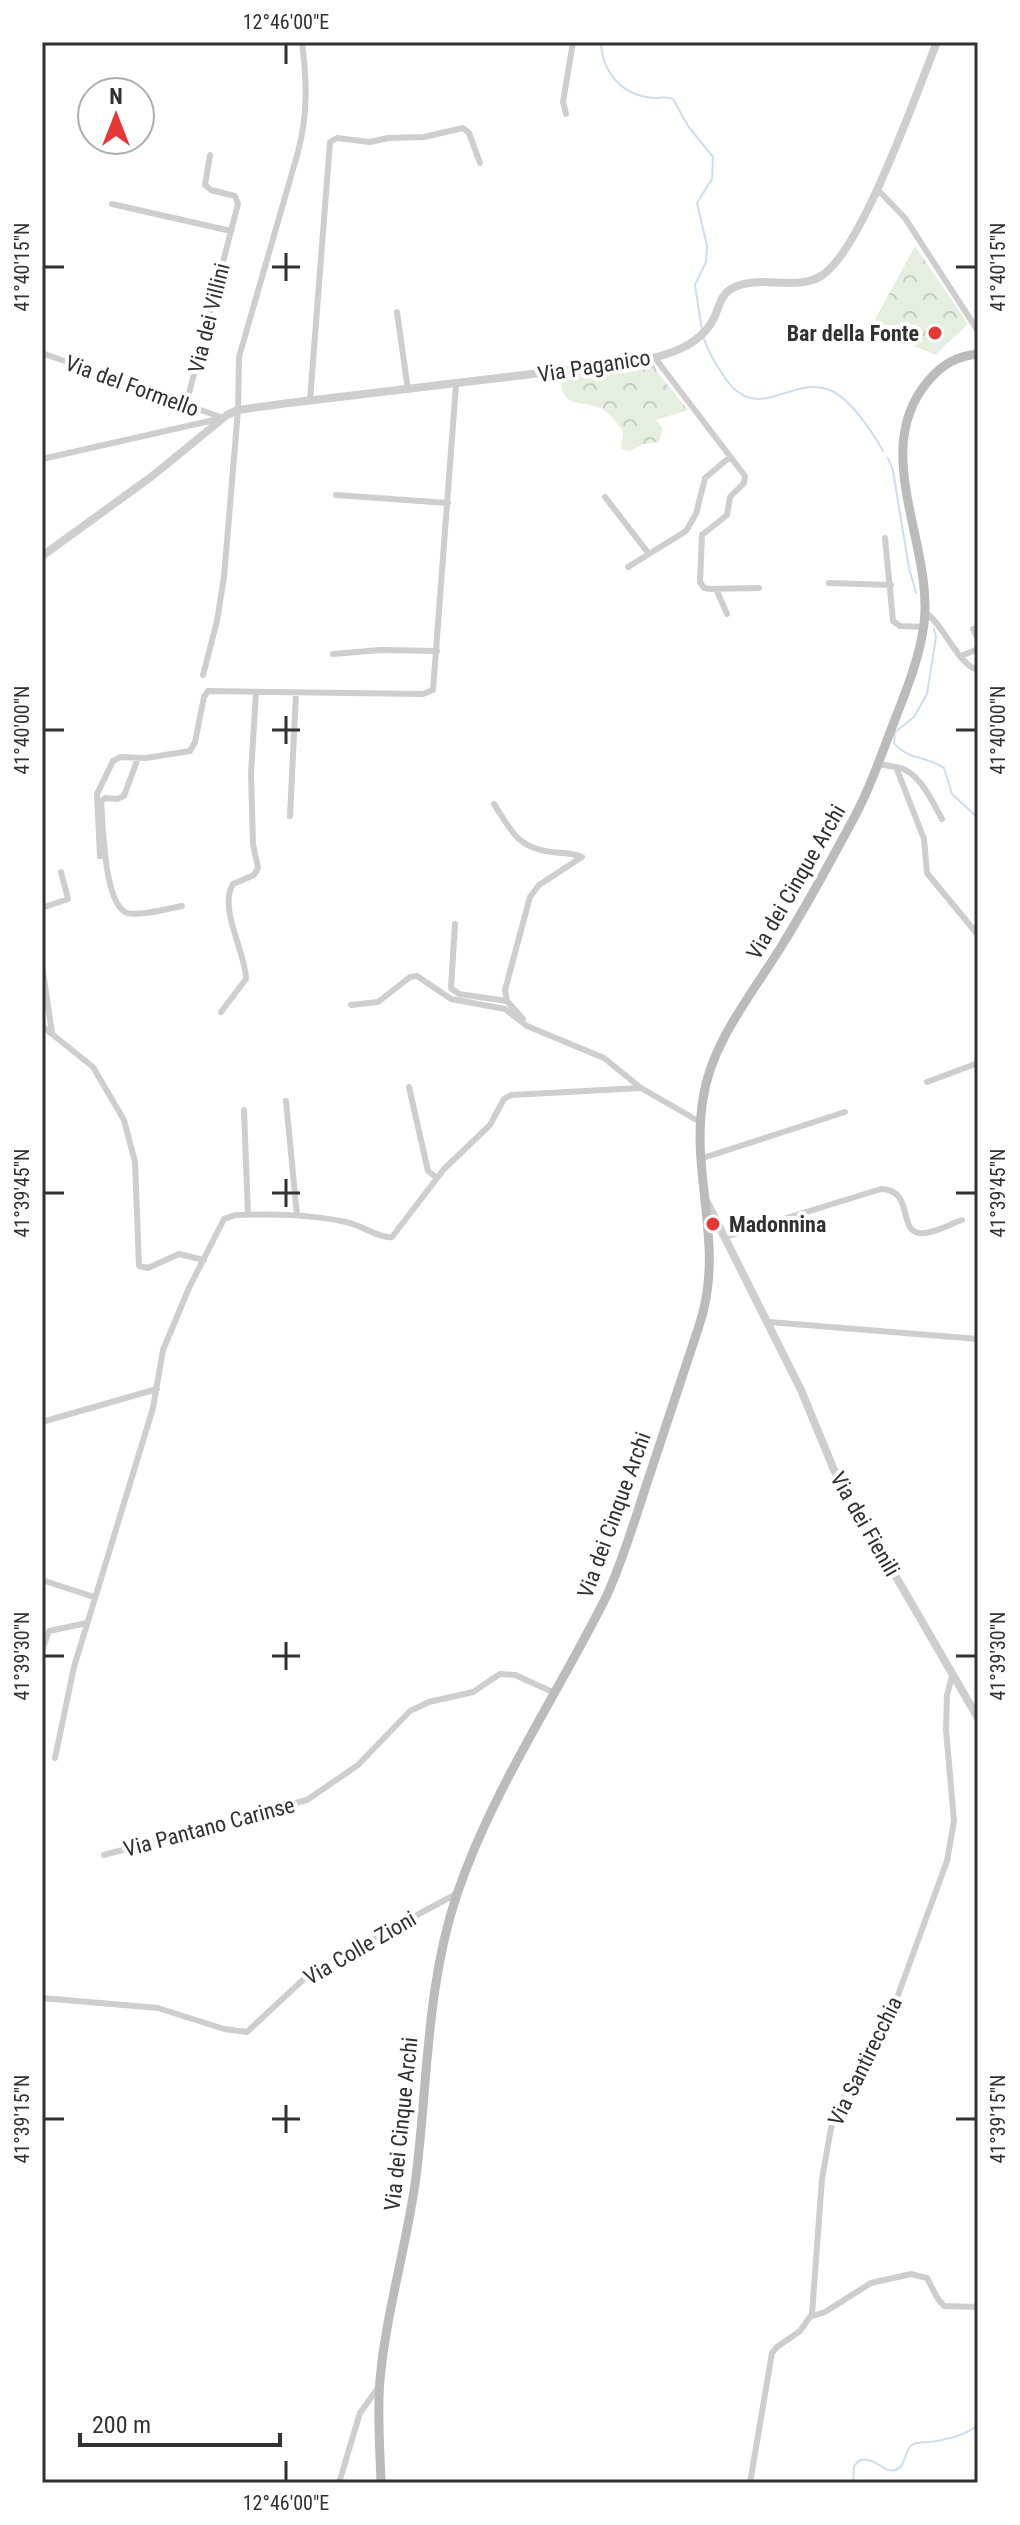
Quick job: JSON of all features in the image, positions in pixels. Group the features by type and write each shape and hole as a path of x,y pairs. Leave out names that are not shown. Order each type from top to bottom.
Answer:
{"main road":[{"name":"Via dei Cinque Archi","path":"381,2483 380,2385 415,2184 432,1999 441,1952 458,1893 498,1796 614,1579 702,1317 711,1251 700,1122 706,1084 720,1048 803,911 858,811 906,690 924,627 925,612 924,588 905,478 903,443 906,422 917,397 938,370 958,358 978,354"}],"street":[{"path":"203,675 223,583 242,347 305,118 307,87 302,42"},
{"path":"566,114 563,102 573,42"},
{"name":"Via Paganico","path":"42,556 161,469 223,418 238,410 624,365 655,358 694,341 711,322 723,297 734,287 807,282 825,273 851,241 877,189 937,42"},
{"path":"310,400 330,142 337,138 370,142 424,137 463,128 469,133 480,163"},
{"name":"Via dei Villini","path":"186,405 237,200 232,195 206,187 210,155"},
{"path":"877,189 905,218 978,331"},
{"path":"112,204 231,231"},
{"path":"397,312 408,390"},
{"name":"Via del Formello","path":"42,353 223,418"},
{"path":"655,358 744,474 745,481 730,497 727,515 707,530 700,546 700,582 706,589 759,588"},
{"path":"100,856 99,789 114,760 123,756 138,758 183,754 191,750 203,698 208,691 429,693 435,684 456,385"},
{"name":"Via Paganico","path":"42,459 223,418"},
{"path":"628,567 688,529 698,509 704,480 730,457"},
{"path":"336,495 448,503"},
{"path":"605,497 649,554"},
{"path":"885,538 894,623 924,627"},
{"path":"829,583 891,585"},
{"path":"716,589 727,614"},
{"path":"925,612 938,623 969,666 978,670"},
{"path":"973,629 978,639"},
{"path":"961,656 978,649"},
{"path":"333,654 381,650 437,651"},
{"path":"221,1012 246,978 233,926 229,893 233,884 254,875 258,868 254,850 251,774 256,692"},
{"path":"290,816 296,693"},
{"path":"138,758 124,796 102,801 108,874 120,907 125,912 134,914 182,906"},
{"path":"878,764 910,773 927,793 942,819"},
{"path":"896,767 925,843 927,873 978,935"},
{"path":"494,804 516,837 526,846 582,857 541,884 530,897 505,990 507,1001 534,1029"},
{"path":"42,908 68,899 61,872"},
{"path":"455,924 451,988 461,994 507,1001"},
{"path":"42,965 52,1033"},
{"path":"351,1005 378,1002 410,977 416,976 451,999 502,1007 534,1029 599,1056 641,1088 700,1122"},
{"path":"42,1026 93,1067 115,1101 125,1124 133,1146 136,1170 139,1266 148,1268 179,1254 204,1260"},
{"path":"927,1082 978,1063"},
{"path":"409,1087 428,1171 437,1178"},
{"path":"55,1758 73,1671 157,1389 166,1343 185,1296 224,1219 233,1215 297,1215 355,1224 390,1238 448,1164 492,1124 506,1097 641,1088"},
{"path":"286,1101 297,1215"},
{"path":"244,1110 248,1215"},
{"path":"703,1158 845,1112"},
{"path":"725,1237 881,1189 899,1195 910,1228 915,1232 925,1233 962,1220"},
{"name":"Via dei Fienili","path":"706,1201 769,1322 806,1401 836,1476 978,1718"},
{"path":"769,1322 978,1339"},
{"path":"42,1422 157,1389"},
{"path":"42,1580 94,1597"},
{"path":"42,1650 49,1631 87,1623"},
{"name":"Via Pantano Carinse","path":"104,1855 307,1800 358,1765 410,1711 426,1703 473,1692 500,1674 515,1675 555,1693"},
{"name":"Via Santirecchia","path":"810,2317 815,2299 822,2179 831,2128 850,2082 890,2017 948,1857 954,1818 946,1701 952,1676"},
{"name":"Via Colle Zioni","path":"42,1998 158,2008 221,2028 247,2032 306,1977 458,1893"},
{"path":"750,2483 772,2353 800,2331 810,2317 825,2312 866,2285 911,2274 927,2278 944,2306 978,2307"},
{"path":"339,2483 361,2410 380,2385"}],"green space":[{"path":"915,246 968,324 935,355 871,327"},
{"path":"653,362 657,372 688,410 656,420 663,429 659,442 643,444 630,451 621,449 623,432 610,415 600,408 568,399 561,387 560,376 636,367"}],"waterway":[{"path":"601,42 605,63 616,80 632,93 673,99 688,126 713,157 712,179 697,203 707,246 706,262 695,285 702,330"},
{"path":"703,336 717,366 736,390 748,397 761,399 801,388 830,390 853,409 883,451"},
{"path":"888,458 916,593"},
{"path":"934,629 936,637 927,694 914,717 895,732 894,743 905,752 944,768 952,794 978,818"},
{"path":"853,2483 854,2466 860,2460 895,2470 901,2466 914,2444 956,2436 978,2425"}],"place":[{"name":"Bar della Fonte","path":"935,333"},
{"name":"Madonnina","path":"713,1224"}]}
